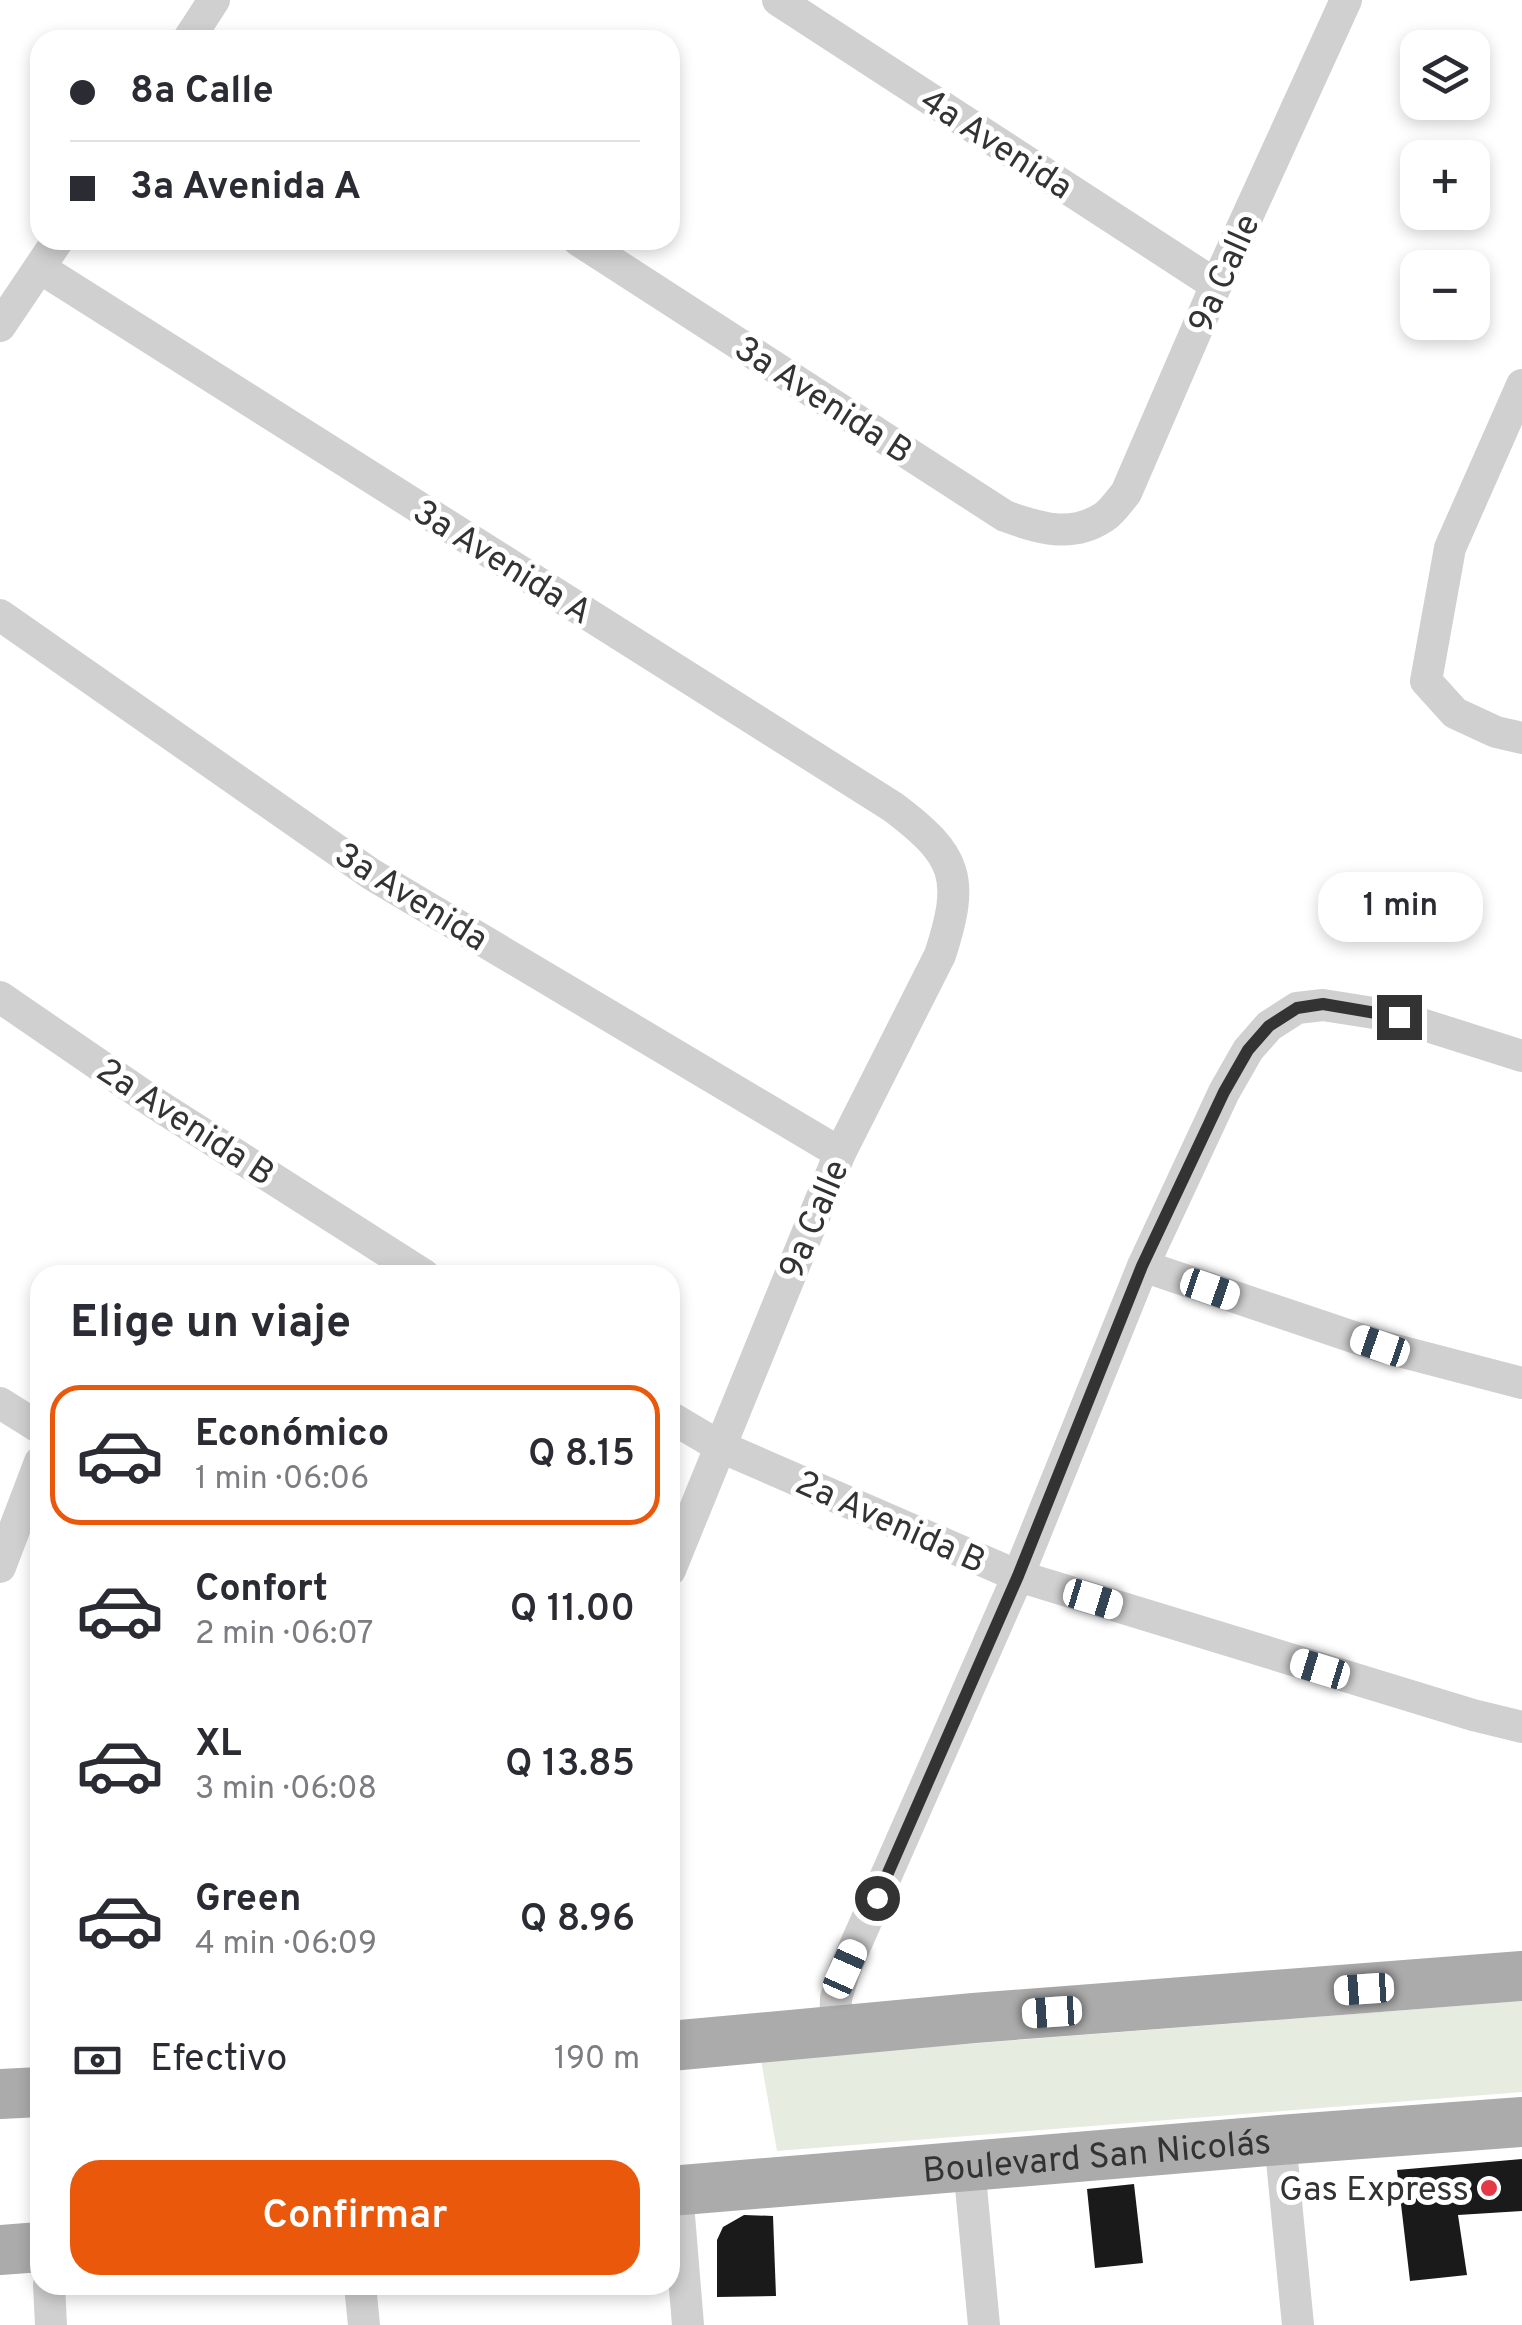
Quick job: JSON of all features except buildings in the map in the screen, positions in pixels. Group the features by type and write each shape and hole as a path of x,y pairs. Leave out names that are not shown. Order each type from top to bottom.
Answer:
{"main road":[{"path":"680,2045 1522,1976"},
{"path":"0,2094 30,2092"},
{"name":"Boulevard San Nicolás","path":"680,2190 1522,2122"},
{"path":"0,2250 30,2248"}],"street":[{"path":"194,30 214,0"},
{"name":"4a Avenida","path":"778,0 1216,285"},
{"name":"9a Calle","path":"1080,528 1106,516 1126,493 1346,0"},
{"name":"3a Avenida B","path":"593,250 1005,516 1044,530 1080,528"},
{"path":"0,326 49,254"},
{"name":"3a Avenida A","path":"49,254 893,808 924,831 951,870"},
{"path":"1520,395 1450,548 1426,680 1455,713 1496,732 1522,738"},
{"name":"3a Avenida","path":"0,615 371,874 840,1153"},
{"name":"9a Calle","path":"680,1545 840,1153 940,955 955,895 951,870"},
{"name":"2a Avenida B","path":"0,997 156,1104 408,1265"},
{"path":"836,2031 836,1998 845,1969 1018,1576 1142,1266 1224,1092 1248,1050 1269,1026 1297,1008 1323,1004 1399,1017 1522,1056"},
{"path":"1142,1266 1380,1346 1522,1384"},
{"path":"0,1403 30,1422"},
{"name":"2a Avenida B","path":"680,1423 720,1446 1018,1576 1522,1727"},
{"path":"0,1567 30,1488"},
{"path":"1280,2140 1298,2325"},
{"path":"969,2166 984,2325"},
{"path":"680,2248 688,2325"},
{"path":"50,2295 51,2325"},
{"path":"361,2295 364,2325"}],"shaded area":[{"path":"1522,2001 1522,2092 777,2151 761,2060"}],"place":[{"name":"Gas Express","path":"1489,2188"}],"route":[{"path":"877,1898 1018,1576 1142,1266 1224,1092 1248,1050 1269,1026 1297,1008 1323,1004 1399,1017"}]}
